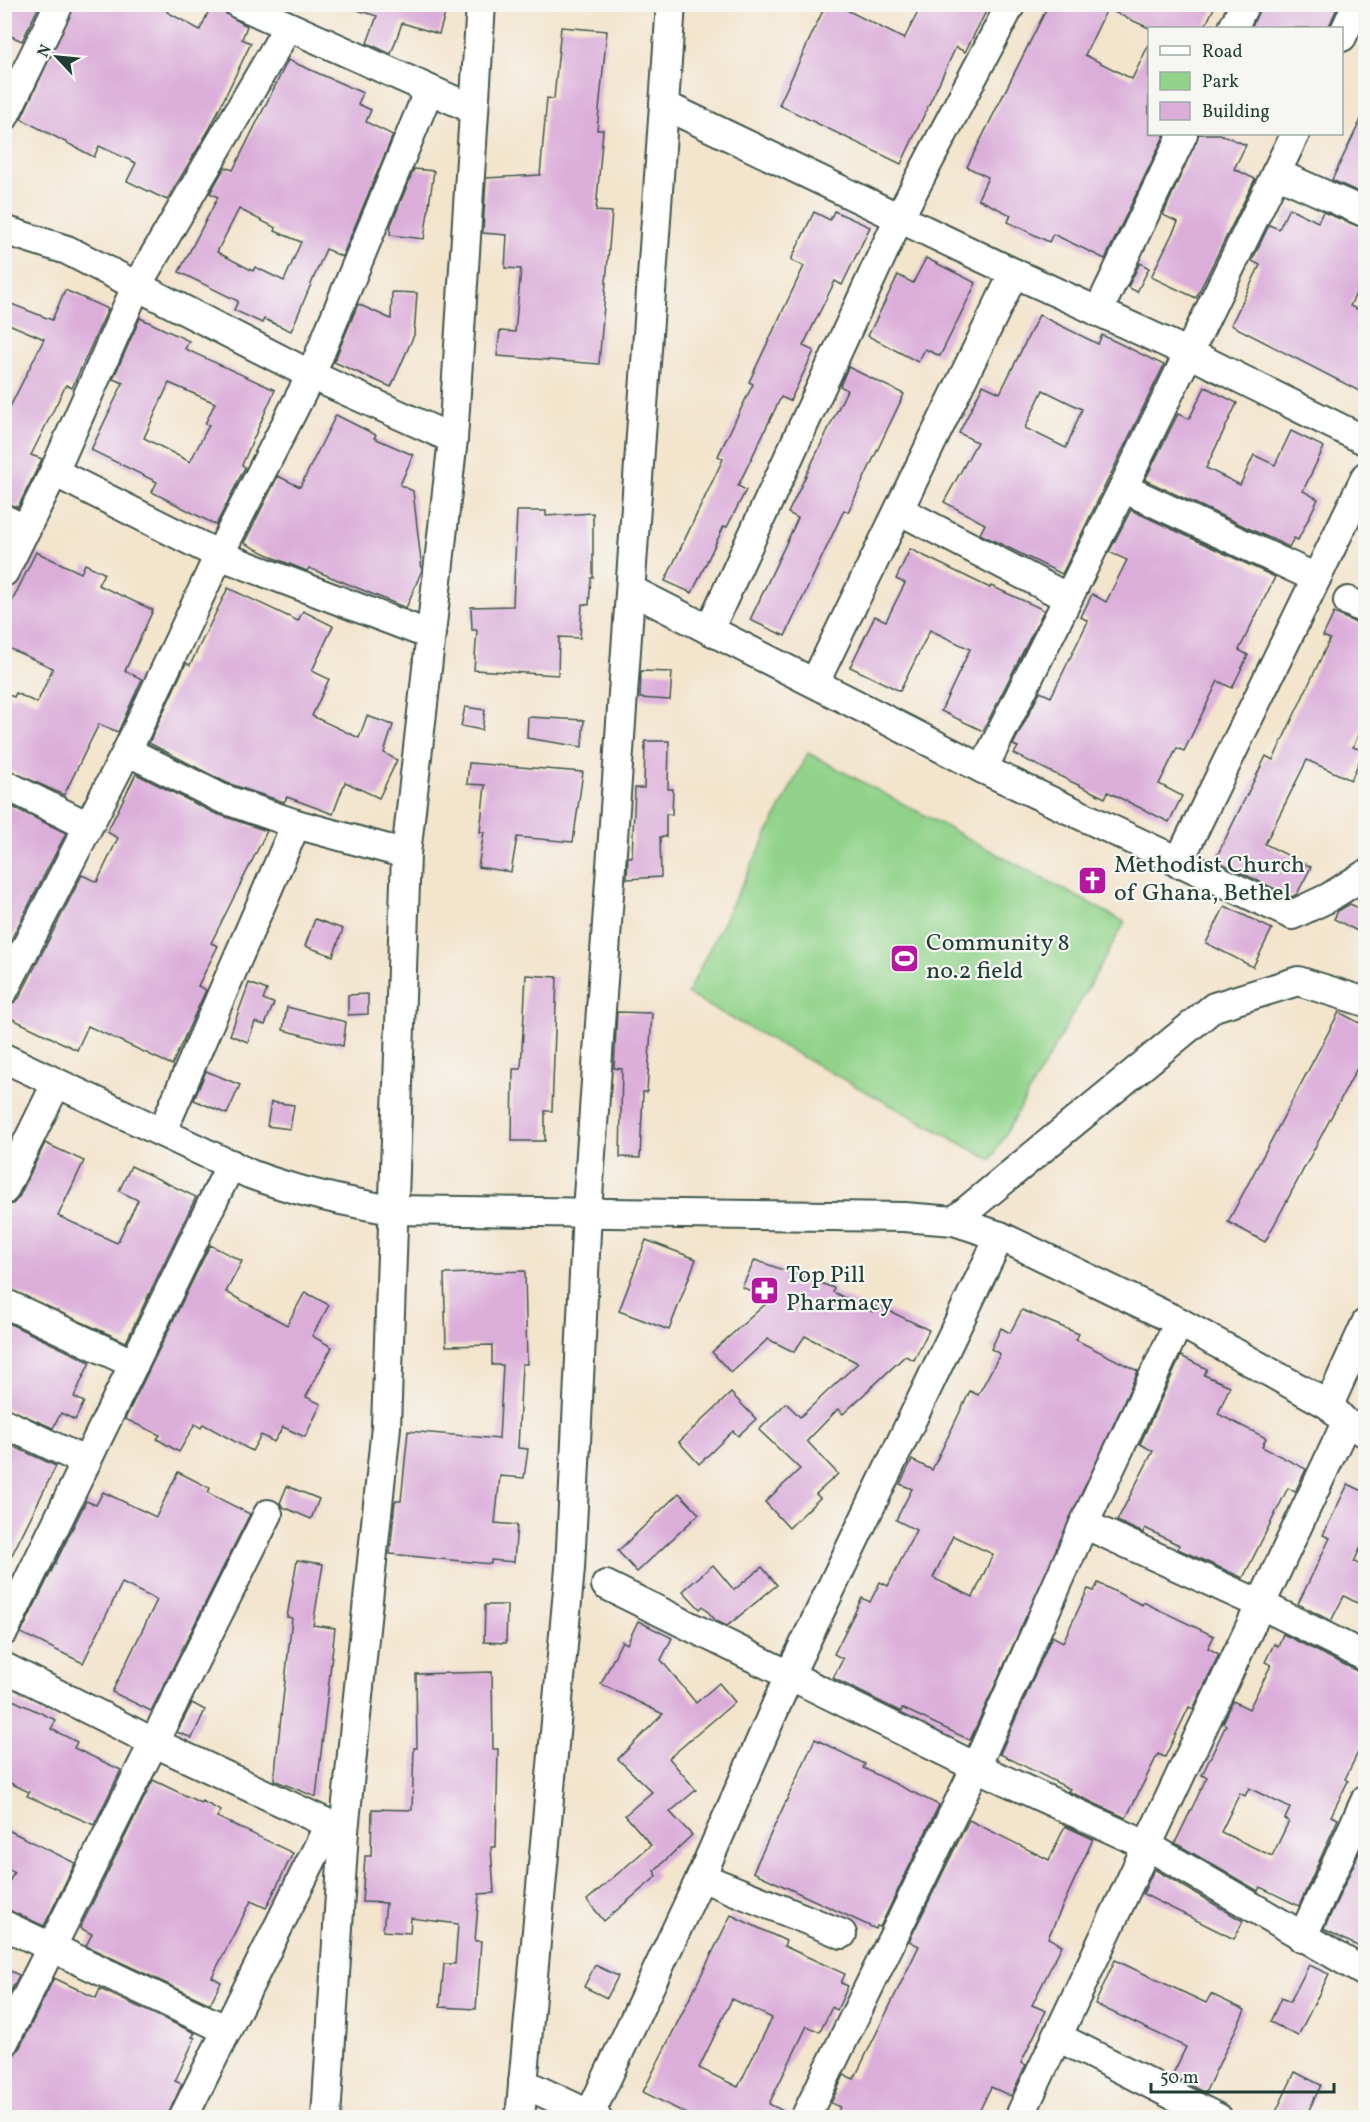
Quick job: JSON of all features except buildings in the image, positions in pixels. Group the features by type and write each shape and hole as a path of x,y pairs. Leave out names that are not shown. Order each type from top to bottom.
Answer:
{"street":[{"path":"4,117 59,4"},
{"path":"239,4 473,109"},
{"path":"326,2118 337,1827 386,1426 406,854 453,440 481,4"},
{"path":"520,2118 570,1568 587,1210 671,4"},
{"path":"709,630 899,218 1011,4"},
{"path":"1234,27 1245,4"},
{"path":"1343,33 1357,4"},
{"path":"4,572 15,525 54,472 136,287 288,27"},
{"path":"4,990 127,751 219,555 312,375 429,90"},
{"path":"664,105 1014,273 1190,353 1365,441"},
{"path":"1098,312 1183,135"},
{"path":"983,769 1124,488 1295,135"},
{"path":"1276,173 1365,213"},
{"path":"4,230 67,250 312,375 453,440"},
{"path":"814,682 1014,273"},
{"path":"54,472 219,555 430,635"},
{"path":"1178,863 1365,476"},
{"path":"1124,488 1316,578"},
{"path":"899,510 1068,598"},
{"path":"631,590 983,769 1292,915 1328,898 1365,874"},
{"path":"127,751 221,798 296,824 406,854"},
{"path":"4,784 88,826"},
{"path":"162,1132 296,824"},
{"path":"954,1221 1214,1007 1298,981 1365,1002"},
{"path":"4,1058 56,1084 292,1190 392,1210 587,1210 904,1217 954,1221 1000,1236 1179,1322 1347,1420"},
{"path":"4,1190 56,1084"},
{"path":"4,1631 231,1164"},
{"path":"523,2083 593,2116 789,1676 1000,1236"},
{"path":"4,1303 134,1364"},
{"path":"806,2118 976,1767 1084,1524 1179,1322"},
{"path":"1019,2118 1347,1420 1365,1323"},
{"path":"4,1423 86,1462"},
{"path":"4,2042 268,1514"},
{"path":"1084,1524 1262,1605 1365,1657"},
{"path":"606,1585 976,1767 1148,1846 1365,1973"},
{"path":"4,1667 153,1742 337,1827"},
{"path":"1302,1938 1365,1799"},
{"path":"183,2118 226,2030 337,1827"},
{"path":"701,1877 842,1934"},
{"path":"4,1925 226,2030"},
{"path":"1056,2036 1218,2118"}],"green space":[{"name":"Community 8 no.2 field","path":"808,753 1125,922 991,1160 687,994"}],"place":[{"name":"Methodist Church of Ghana, Bethel","path":"1093,880"},
{"name":"Community 8 no.2 field","path":"905,958"},
{"name":"Top Pill Pharmacy","path":"765,1290"}]}
